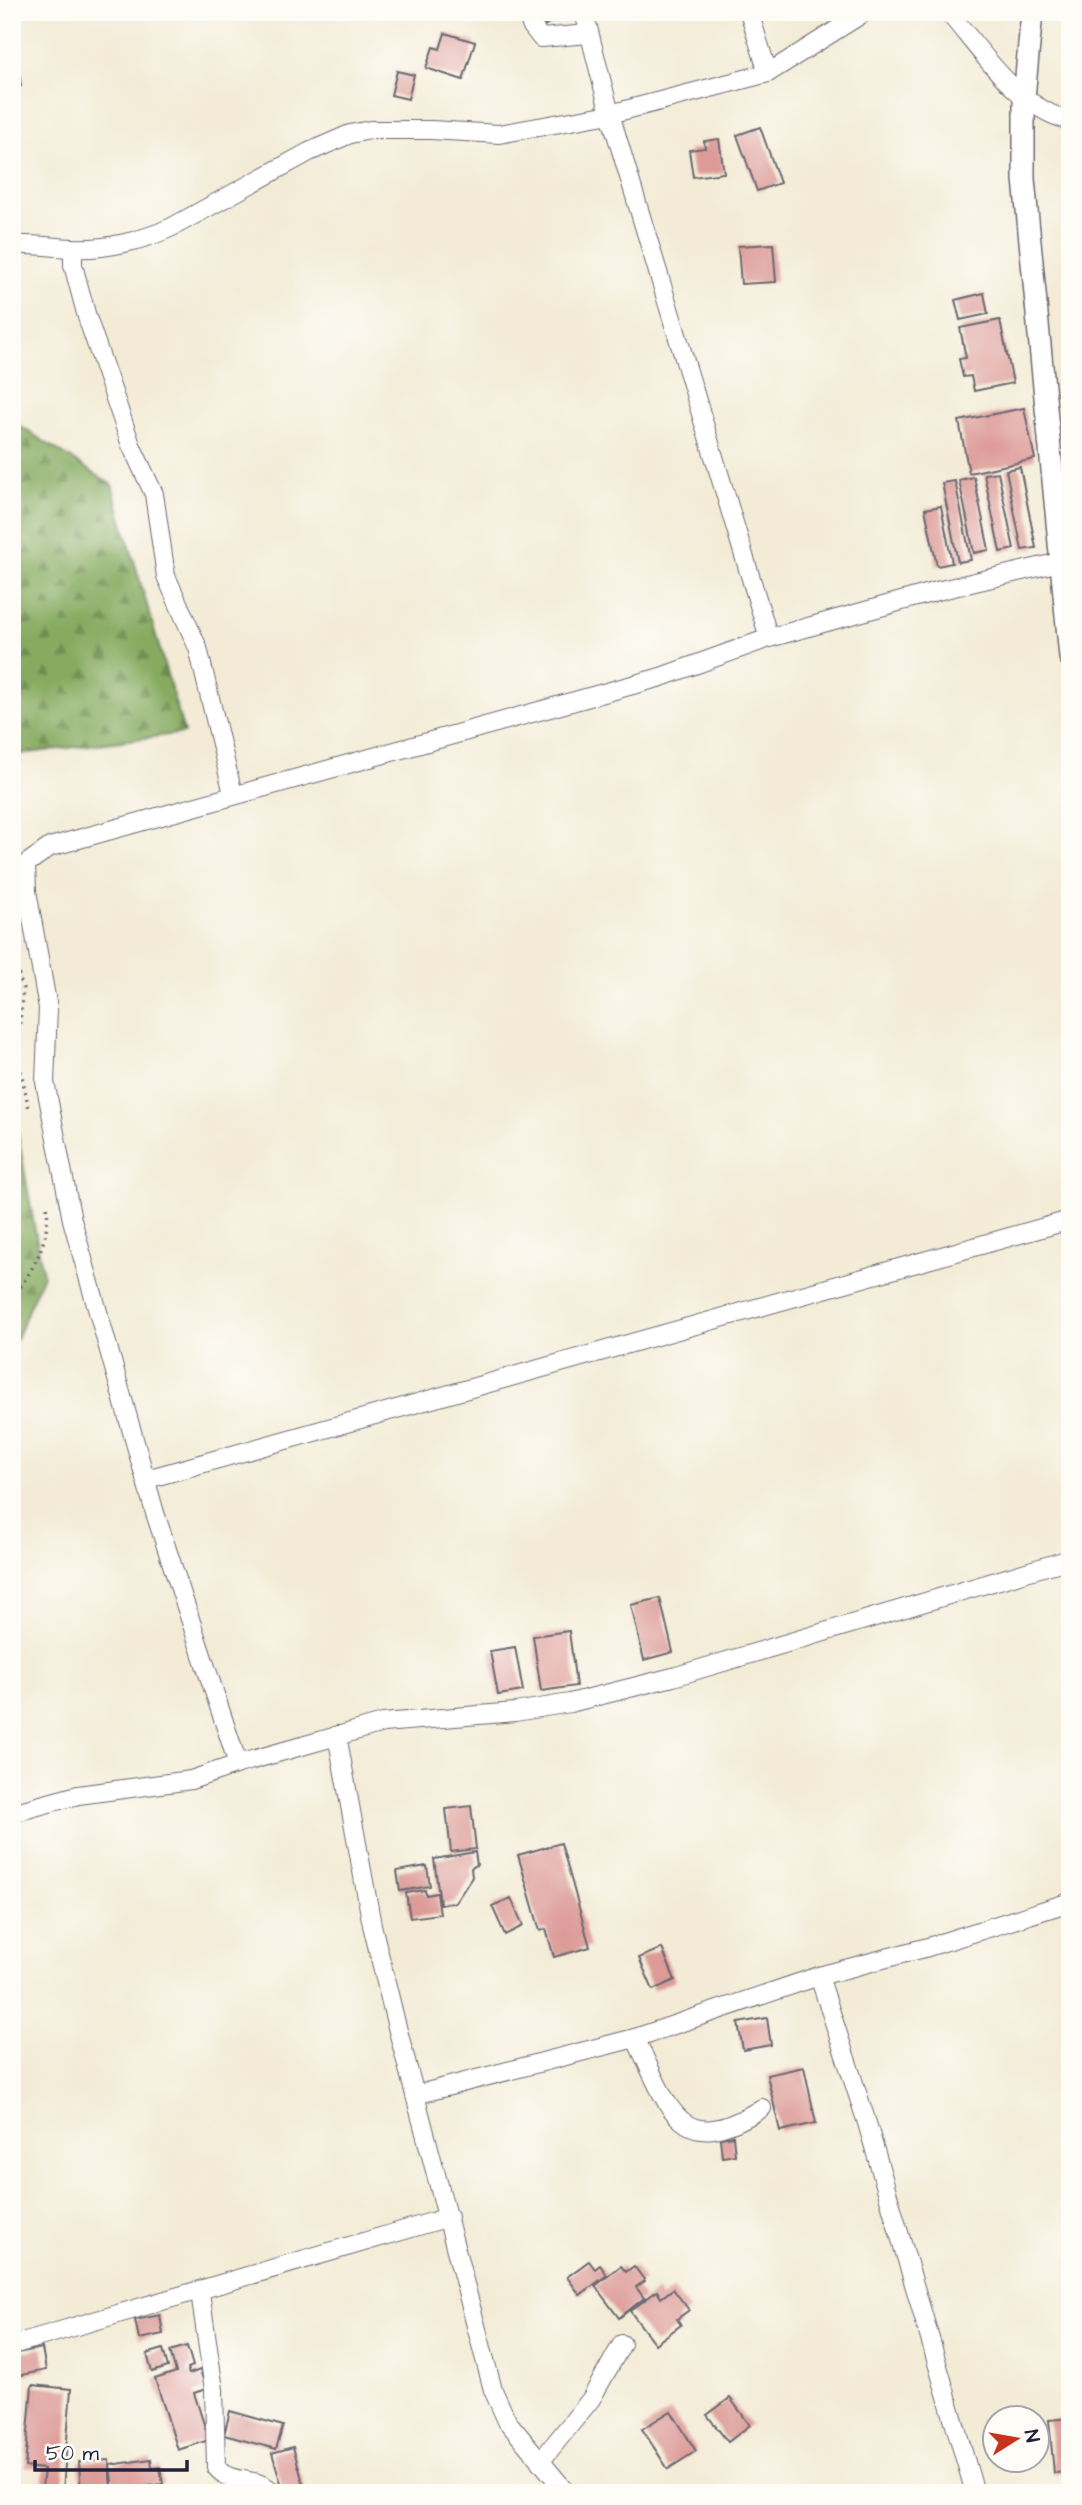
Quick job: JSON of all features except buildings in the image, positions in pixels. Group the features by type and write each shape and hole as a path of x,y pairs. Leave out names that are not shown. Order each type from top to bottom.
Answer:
{"street":[{"path":"528,12 531,25 541,38 589,34"},
{"path":"584,12 610,114 769,638"},
{"path":"749,12 768,73"},
{"path":"12,245 38,244 73,248 123,243 161,232 309,152 360,131 499,134 610,114 768,73 865,12"},
{"path":"948,12 1024,98 1064,120"},
{"path":"1032,12 1024,98 1024,179 1070,657"},
{"path":"73,248 73,265 87,317 131,445 154,494 166,576 198,648 233,794"},
{"path":"237,1763 187,1619 72,1220 45,1082 48,1008 27,891 26,864 50,847 661,677 769,638 942,590 1060,562"},
{"path":"147,1479 1070,1220"},
{"path":"12,1813 78,1795 191,1780 237,1763 383,1723 515,1712 570,1703 673,1677 1070,1559"},
{"path":"337,1735 372,1925 494,2390 507,2421 567,2493"},
{"path":"415,2095 635,2038 819,1976 928,1947 1070,1902"},
{"path":"819,1976 867,2123 975,2493"},
{"path":"635,2038 672,2111 691,2127 711,2132 736,2125 762,2108"},
{"path":"12,2345 449,2217"},
{"path":"200,2292 215,2390 216,2467 232,2479 259,2483 274,2493"},
{"path":"540,2462 591,2399 622,2344"}],"path":[{"path":"12,954 23,989 18,1054 31,1117"},
{"path":"12,1298 39,1258 47,1236 47,1192"}],"green space":[{"path":"12,421 112,485 184,733 12,755"},
{"path":"12,1102 43,1275 12,1348"}]}
